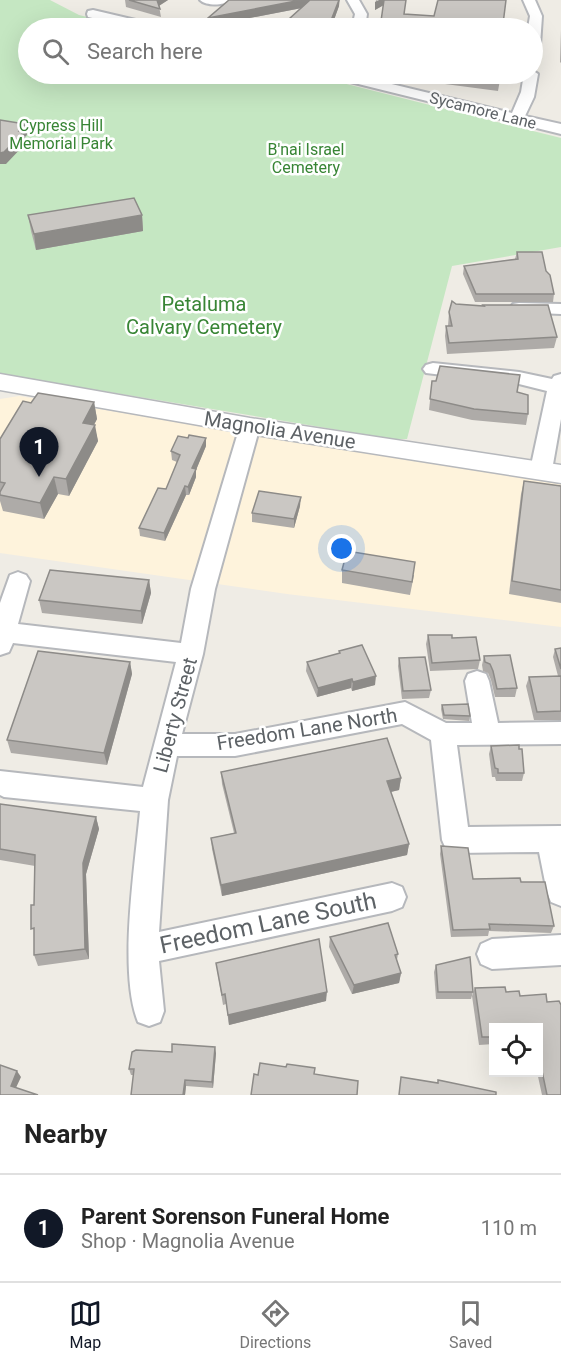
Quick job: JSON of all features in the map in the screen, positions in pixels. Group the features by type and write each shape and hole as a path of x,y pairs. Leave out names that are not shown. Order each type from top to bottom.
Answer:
{"street":[{"path":"206,0 224,0"},
{"path":"353,0 361,14 361,18"},
{"path":"529,0 536,18"},
{"path":"93,14 110,18"},
{"name":"Sycamore Lane","path":"376,84 561,129"},
{"path":"516,118 522,109 530,84"},
{"path":"504,308 561,309"},
{"path":"433,369 519,378 560,385 551,472"},
{"name":"Magnolia Avenue","path":"0,382 250,426 551,472"},
{"name":"Liberty Street","path":"149,1011 143,950 154,800 166,745 192,654 203,589 250,426"},
{"path":"18,581 2,639 192,654"},
{"path":"477,681 487,734"},
{"name":"Freedom Lane North","path":"166,745 235,745 405,713 442,734"},
{"path":"561,733 442,734 456,840 556,839 561,892"},
{"path":"0,783 154,800"},
{"name":"Freedom Lane South","path":"143,950 392,897"},
{"path":"492,954 561,950"}],"shaded area":[{"path":"19,396 561,484 561,627 287,594 0,553 0,399"}],"green space":[{"path":"0,0 50,0 79,15 91,18 18,18 18,84 347,84 561,138 561,247 452,266 407,439 393,439 0,374"}],"building":[{"path":"129,0 157,0 160,9"},
{"path":"229,0 301,0 208,18"},
{"path":"310,0 339,0 332,18 290,18"},
{"path":"384,0 406,0 404,14 434,16 438,0 506,0 504,18 381,18"},
{"path":"0,120 25,124 19,131 24,132 4,152 0,153"},
{"path":"134,198 142,215 34,234 28,215"},
{"path":"517,252 542,252 554,294 476,294 464,266 518,259"},
{"path":"452,301 456,304 484,306 548,305 557,337 449,343 446,326 452,326 449,312"},
{"path":"440,366 520,375 517,392 528,395 528,414 474,409 430,399 432,381 436,381"},
{"path":"38,393 94,402 83,423 95,425 66,479 54,477 40,503 0,495 5,483 0,482 0,439 23,401 31,403"},
{"path":"189,435 206,438 192,468 196,469 188,487 185,486 164,533 139,528 158,488 166,489 180,455 171,451 178,436 188,438"},
{"path":"524,481 561,486 561,590 512,581"},
{"path":"259,491 301,497 294,519 252,513"},
{"path":"347,551 415,562 412,582 342,570"},
{"path":"50,570 149,580 141,611 39,600"},
{"path":"428,635 452,635 452,638 476,637 480,660 432,663"},
{"path":"362,645 376,676 353,682 352,679 318,688 307,662"},
{"path":"561,648 561,669 555,649"},
{"path":"38,651 130,662 104,753 7,740"},
{"path":"510,655 517,688 497,689 493,671 490,664 485,662 484,656"},
{"path":"425,657 431,690 403,691 399,658"},
{"path":"561,676 561,711 537,712 529,677"},
{"path":"468,704 470,716 444,715 442,705"},
{"path":"387,738 401,778 387,781 409,844 221,885 211,838 236,833 221,772"},
{"path":"519,745 519,749 522,749 524,773 498,773 491,746"},
{"path":"0,804 96,817 83,863 85,949 34,955 31,905 34,905 35,855 0,849"},
{"path":"441,846 468,848 473,879 520,878 521,882 545,882 554,926 489,924 490,929 453,930"},
{"path":"388,923 398,954 395,955 401,973 354,985 330,937"},
{"path":"319,939 327,992 228,1015 216,963"},
{"path":"470,957 473,992 438,992 436,965"},
{"path":"505,987 506,992 519,991 520,996 546,994 547,1002 559,1001 561,1005 561,1095 547,1095 543,1076 543,1023 489,1023 489,1037 482,1037 475,988"},
{"path":"172,1044 215,1047 212,1082 185,1080 183,1095 131,1095 134,1069 129,1069 132,1052 136,1050 172,1052"},
{"path":"260,1063 315,1068 314,1074 358,1081 357,1095 251,1095 254,1074 258,1075"},
{"path":"0,1065 17,1071 11,1086 38,1095 0,1095"},
{"path":"401,1077 438,1083 438,1080 496,1092 496,1095 399,1095"}],"place":[{"name":"Parent Sorenson Funeral Home","path":"39,477"}],"park label":[{"name":"Cypress Hill Memorial Park","path":"61,134"},
{"name":"B'nai Israel Cemetery","path":"306,158"},
{"name":"Petaluma Calvary Cemetery","path":"204,316"}]}
